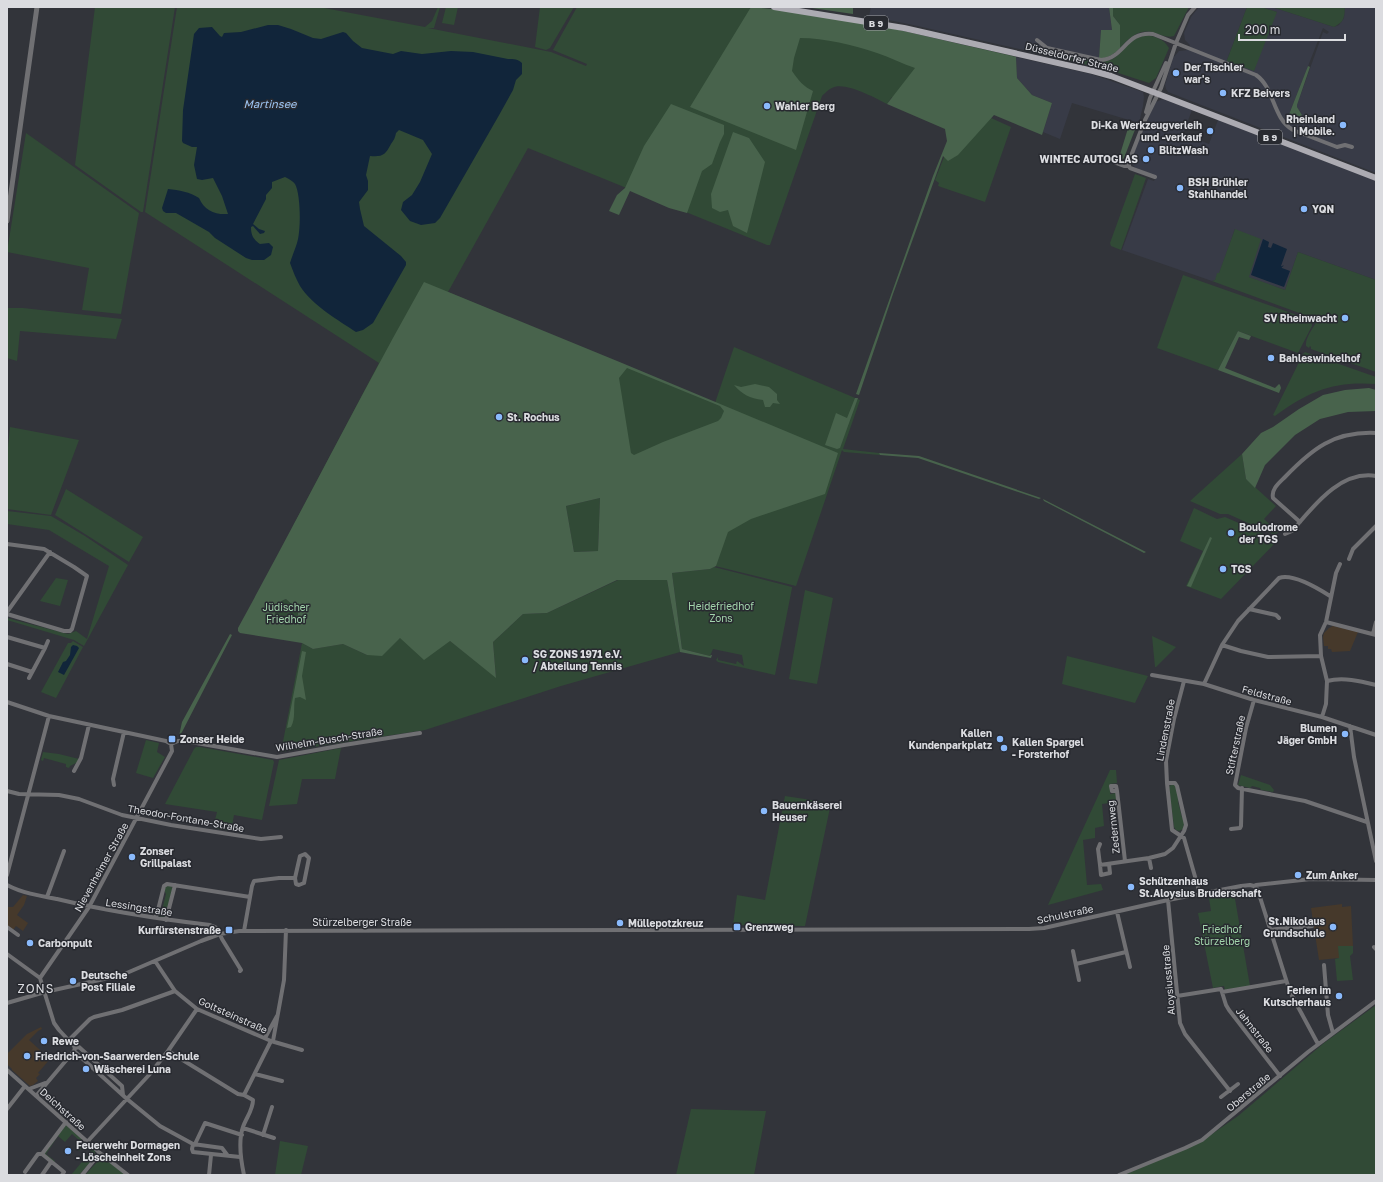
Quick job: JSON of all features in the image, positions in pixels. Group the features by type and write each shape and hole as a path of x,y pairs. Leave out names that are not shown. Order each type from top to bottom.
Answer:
{"main road":[{"name":"Düsseldorfer Straße","path":"774,7 904,28 1111,76 1376,178"}],"street":[{"path":"7,221 37,7"},
{"path":"1129,166 1129,161 1144,120 1150,98 1156,93 1188,15 1195,7"},
{"path":"1037,40 1047,48 1101,60 1115,55 1132,38 1140,34 1153,34 1247,71 1262,79 1270,91 1281,119 1289,127 1336,147 1346,145 1352,147"},
{"path":"1116,163 1129,166 1130,168 1155,177"},
{"path":"1300,522 1273,498 1273,493 1277,486 1301,460 1323,444 1352,434 1376,433"},
{"path":"1286,534 1292,531 1332,489 1357,476 1376,476"},
{"path":"1349,559 1353,550 1376,526"},
{"path":"7,544 44,549 50,552 87,576 72,629 70,631 52,628 7,613 50,552"},
{"path":"1322,717 1326,704 1326,681 1320,635 1326,622 1330,596 1340,564"},
{"path":"1204,684 1222,645 1238,622 1279,578 1292,578 1309,584 1330,596"},
{"path":"1249,609 1276,615 1279,618"},
{"path":"1326,622 1375,635 1376,622"},
{"path":"7,637 45,648"},
{"path":"29,678 48,641"},
{"path":"1222,645 1241,652 1268,657 1322,656"},
{"path":"7,664 32,672"},
{"name":"Feldstraße","path":"1152,675 1204,684 1254,700 1322,717 1376,735"},
{"path":"1326,681 1342,679 1376,685"},
{"name":"Lindenstraße","path":"1184,681 1174,719 1166,761 1167,782 1172,830 1184,838 1200,894"},
{"name":"Stifterstraße","path":"1231,829 1240,828 1241,826 1242,788 1238,788 1235,783 1246,728 1254,700"},
{"name":"Wilhelm-Busch-Straße","path":"7,702 49,716 166,741 171,744 178,741 185,741 277,756 420,733"},
{"path":"7,875 49,716"},
{"path":"74,771 81,758 89,725"},
{"path":"1350,726 1354,757 1376,861"},
{"path":"114,785 112,779 124,732"},
{"name":"Nievenheimer Straße","path":"40,978 89,907 172,751 171,744"},
{"path":"1100,865 1149,858 1169,852 1173,848 1186,825 1177,786 1167,782"},
{"path":"1242,788 1305,801 1367,822"},
{"name":"Theodor-Fontane-Straße","path":"7,791 18,794 53,794 78,799 137,819 253,838 280,837"},
{"name":"Zedernweg","path":"1117,791 1125,861"},
{"path":"1100,844 1098,849 1101,875 1110,873 1109,864"},
{"path":"47,897 64,851"},
{"path":"305,854 309,858 304,883 301,885 296,884 295,878 300,856 305,854"},
{"path":"1149,858 1151,868"},
{"path":"244,930 254,881 295,878"},
{"name":"Schulstraße","path":"729,930 1044,928 1168,900 1241,886 1254,886 1292,880 1376,880"},
{"name":"Lessingstraße","path":"7,885 20,891 89,907 166,920 210,925 218,930 220,934"},
{"path":"156,918 165,885 175,885 250,897"},
{"path":"166,920 175,885"},
{"path":"1254,886 1258,890 1290,992 1318,1044"},
{"name":"Aloysiusstraße","path":"1168,900 1180,1023 1185,1034 1230,1090"},
{"path":"1117,912 1130,967"},
{"path":"1271,930 1285,927 1293,928 1312,926"},
{"path":"7,927 18,935"},
{"name":"Stürzelberger Straße","path":"7,1003 45,992 117,976 220,934 244,930 729,930"},
{"path":"244,1095 272,1041 284,980 286,930"},
{"path":"220,934 241,970 240,971"},
{"path":"1073,951 1080,980"},
{"path":"1076,964 1126,952"},
{"path":"7,954 40,978 54,1023 75,1050"},
{"name":"Goltsteinstraße","path":"155,960 175,991 197,1009 272,1041 302,1050"},
{"path":"1324,965 1328,1016 1333,1033"},
{"path":"1177,996 1221,989 1222,992 1286,981"},
{"path":"68,1040 94,1017 122,1010 175,991"},
{"name":"Jahnstraße","path":"1222,992 1229,1010 1280,1076"},
{"name":"Oberstraße","path":"1120,1175 1202,1140 1318,1044 1376,1001"},
{"path":"88,1142 125,1097 149,1075 168,1051 197,1009"},
{"path":"265,1038 278,1014"},
{"path":"36,1096 79,1047 122,1086 125,1097 160,1126 194,1144 222,1148 228,1156"},
{"path":"168,1051 238,1094 244,1095 253,1100 253,1105 243,1128 242,1135 240,1157 244,1175"},
{"name":"Deichstraße","path":"7,1070 100,1153 128,1175"},
{"path":"255,1074 282,1081"},
{"path":"29,1089 47,1082"},
{"path":"1222,1097 1238,1084"},
{"path":"7,1109 25,1086"},
{"path":"263,1134 272,1107"},
{"path":"24,1172 38,1154 42,1154 66,1122"},
{"path":"240,1157 193,1152 192,1149 205,1123 242,1135"},
{"path":"243,1128 274,1138"},
{"path":"82,1175 100,1153"},
{"path":"42,1154 64,1172 62,1175"},
{"path":"209,1175 211,1155"},
{"path":"42,1175 51,1162"}],"shaded area":[{"path":"871,7 1109,7 1112,30 1101,30 1099,61 1048,52 1046,55 869,16"},
{"path":"1199,7 1247,7 1227,60 1277,12 1261,7 1272,7 1334,27 1339,25 1344,18 1345,7 1376,7 1376,173 1168,92 1165,85 1173,58 1179,51 1188,50 1190,45 1185,40 1184,33 1191,17","holes":["1323,28 1329,32 1327,34 1323,32 1297,105 1302,115 1288,117"]},
{"path":"1016,57 1091,74 1143,92 1143,106 1139,123 1072,103 1060,139 1043,132 1052,103 1032,95 1017,78"},
{"path":"1163,99 1192,110 1183,134 1209,144 1218,120 1376,181 1376,280 1298,252 1285,290 1248,277 1235,229 1219,274 1215,280 1212,281 1122,250 1148,179 1154,181 1156,176 1136,168 1131,159 1156,102"},
{"path":"1333,626 1358,632 1350,651 1332,652 1331,649 1328,649 1328,646 1324,646 1324,633"},
{"path":"23,895 27,896 24,905 17,915 28,923 23,931 16,926 13,930 7,926 7,907 13,907"},
{"name":"St.Nikolaus Grundschule","path":"1342,904 1342,907 1351,906 1353,946 1339,946 1339,958 1319,960 1311,908"},
{"name":"Friedrich-von-Saarwerden-Schule","path":"41,1027 42,1029 29,1040 50,1059 38,1073 40,1074 36,1078 38,1081 30,1086 8,1065 7,1054 27,1034"}],"green space":[{"path":"95,7 175,7 143,212 75,165"},
{"path":"177,7 319,7 425,27 432,21 438,7 440,7 434,28 428,28 551,52 586,66 587,64 553,50 577,7 742,7 883,28 1014,56 1016,61 995,113 980,113 1011,127 985,202 938,186 939,183 935,180 961,114 892,97 887,104 852,88 837,86 830,89 822,96 770,245 528,148 448,292 715,403 734,347 860,400 843,449 879,453 880,455 844,452 842,450 796,586 711,565 624,489 304,521 293,526 379,363 145,212"},
{"path":"446,7 458,7 454,25 442,23"},
{"path":"540,7 574,7 550,48 546,50 535,47"},
{"path":"751,7 782,10 882,26 1016,57 1017,78 1032,95 1052,103 1042,135 994,115 958,155 948,161 943,156 893,294 859,395 856,394 933,176 947,141 945,129 887,104 915,68 858,47 839,42 810,38 800,38 792,71 801,83 813,91 796,150 690,107"},
{"path":"805,7 853,7 853,14"},
{"path":"1109,7 1113,7 1113,16 1120,25 1120,48 1111,56 1099,58 1101,30 1112,30"},
{"path":"1113,7 1189,7 1174,36 1171,37 1150,32 1140,33 1128,40 1120,48 1120,25 1113,16"},
{"path":"1247,7 1261,7 1277,12 1254,71 1227,61"},
{"path":"1272,7 1345,7 1343,19 1334,27"},
{"path":"1145,35 1159,38 1165,42 1169,48 1156,78 1149,83 1109,70 1046,55 1047,51 1099,61 1110,60 1115,58 1134,39"},
{"path":"1308,66 1310,67 1297,105 1302,115 1299,122 1288,117"},
{"path":"671,104 724,125 724,134 712,164 702,171 687,213 669,208 630,191 619,215 609,211 617,195 625,188 644,146"},
{"path":"1129,125 1136,127 1124,158 1121,161 1118,161"},
{"path":"733,132 749,138 765,162 747,233 733,226 728,210 720,212 712,208 711,194"},
{"path":"26,133 139,213 121,314 82,310 89,268 7,252"},
{"path":"1135,174 1146,178 1121,250 1111,246 1110,243"},
{"path":"1235,229 1261,239 1249,277 1285,290 1298,252 1376,280 1376,372 1311,349 1310,346 1309,348 1306,346 1311,331 1316,323 1320,323 1321,321 1212,281 1215,280 1217,273 1219,273"},
{"path":"1183,275 1311,320 1312,326 1298,353 1238,331 1218,370 1157,348"},
{"path":"424,282 838,453 825,494 751,519 728,532 716,566 710,569 672,573 682,649 710,656 712,655 711,658 680,652 667,580 617,580 547,613 523,614 493,642 496,678 450,641 424,660 400,638 382,656 367,655 343,644 313,649 302,643 240,633 238,628","holes":["627,368 720,406 724,411 721,418 718,421 634,455 631,453 619,378","600,498 598,551 574,552 566,506","286,599 298,610 298,615 291,624 285,625 275,616 276,607"]},
{"path":"7,308 23,308 122,319 116,339 20,331 17,361 7,358"},
{"path":"1238,331 1251,336 1249,340 1239,337 1225,368 1275,388 1279,384 1281,388 1279,393 1218,370"},
{"path":"1305,352 1376,377 1376,384 1347,384 1322,390 1299,400 1275,416 1273,415"},
{"path":"755,384 769,387 777,394 777,400 780,404 773,403 770,407 765,407 763,400 747,396 734,385 741,387"},
{"path":"1369,388 1376,390 1376,411 1348,412 1320,419 1295,435 1265,465 1255,488 1246,479 1242,454 1261,433 1323,395 1345,390"},
{"path":"855,398 858,398 840,448 837,449 825,445 836,413 847,418"},
{"path":"10,427 79,440 51,515 7,509 7,457"},
{"path":"879,453 919,456 1041,498 1039,499 918,458 880,455"},
{"path":"1242,454 1246,479 1276,506 1264,519 1278,532 1275,535 1228,514 1220,514 1190,501"},
{"path":"66,489 143,537 129,562 55,515"},
{"path":"600,498 598,551 574,552 566,506"},
{"path":"1043,499 1146,552 1144,553 1044,501"},
{"name":"TGS","path":"1194,508 1217,519 1225,517 1278,540 1221,599 1186,586 1203,551 1180,541"},
{"path":"7,511 51,516 85,536 128,565 84,646 74,640 7,620 7,618 68,634 76,631 87,639 109,566 49,530 7,524"},
{"path":"1210,537 1212,538 1191,587 1187,586"},
{"name":"Heidefriedhof Zons","path":"714,567 792,587 775,675 718,662 716,660 718,657 718,660 736,664 737,661 744,666 742,655 713,649 710,656 682,649 672,573 710,569"},
{"path":"56,578 68,580 60,606 40,601"},
{"path":"618,580 667,580 680,652 561,686 425,730 281,752 302,643 313,649 343,644 367,655 400,638 450,641 496,677 493,642 523,614 547,613"},
{"path":"805,590 833,598 817,684 789,679"},
{"name":"Jüdischer Friedhof","path":"286,599 298,610 298,615 291,624 285,625 275,616 275,610 277,605"},
{"path":"230,634 232,635 179,736 182,722"},
{"path":"1152,636 1176,647 1156,667 1155,667"},
{"path":"73,641 83,647 56,698 41,692 68,643"},
{"path":"302,651 306,652 302,676 306,700 300,697 295,698 293,724 291,727 287,728"},
{"path":"1067,656 1148,676 1135,703 1062,684"},
{"path":"146,740 159,743 157,752 165,757 153,778 136,773"},
{"path":"196,747 273,760 274,762 262,820 234,815 231,831 213,828 217,812 165,804"},
{"path":"341,748 335,779 302,779 297,804 269,806 279,760"},
{"path":"43,752 79,759 78,762 69,768 66,767 66,764 44,758 43,761 41,760"},
{"path":"1110,770 1116,770 1117,783 1110,784 1110,794 1116,793 1117,802 1102,804 1104,826 1095,828 1095,838 1083,840 1087,885 1101,884 1103,890 1048,905"},
{"path":"1241,775 1270,785 1274,790 1273,792 1261,790 1260,788 1252,786 1250,788 1238,785"},
{"path":"1171,785 1175,785 1184,822 1183,829 1179,831 1174,827 1169,787"},
{"path":"785,796 831,803 805,926 733,925 737,895 765,900"},
{"path":"171,886 173,889 166,912 167,913 165,917 158,916 158,912 162,910 166,894 164,890 165,887"},
{"name":"Friedhof Stürzelberg","path":"1234,893 1250,986 1225,990 1224,986 1213,988 1198,913 1211,911 1209,898"},
{"path":"1338,946 1353,946 1353,953 1350,956 1353,980 1337,981 1335,959 1339,958"},
{"path":"1376,1005 1376,1175 1124,1175 1202,1141 1238,1116 1324,1043"},
{"path":"691,1109 766,1111 754,1175 676,1175"},
{"path":"66,1125 82,1139 82,1141 76,1147 75,1145 79,1140 72,1134 65,1142 58,1136 46,1154 55,1161 54,1162 45,1154 45,1153"},
{"path":"280,1141 308,1146 301,1175 275,1175"},
{"path":"86,1143 95,1150 95,1157 79,1175 71,1175 91,1151 85,1145 78,1151"},
{"path":"101,1158 106,1159 126,1175 85,1175"}],"water":[{"name":"Martinsee","path":"268,25 278,25 313,38 321,39 343,32 362,48 393,54 401,51 422,54 451,51 473,52 516,60 522,63 522,74 516,80 513,90 498,117 440,218 435,223 421,225 410,221 401,210 403,202 412,195 420,182 432,154 423,140 399,130 385,153 381,156 370,156 366,175 368,190 359,202 364,226 401,256 406,262 406,265 373,323 363,330 356,332 326,312 311,300 297,281 290,263 298,237 300,222 299,204 297,189 291,180 285,177 272,182 272,188 266,195 266,199 253,224 259,229 265,231 264,233 260,234 253,226 251,227 251,232 254,239 260,244 269,243 273,247 271,255 264,260 252,260 246,258 215,238 209,232 176,213 166,213 162,208 168,189 192,194 199,198 204,206 210,211 219,214 228,214 222,196 213,178 202,180 197,179 194,165 197,147 192,147 183,143 182,141 183,110 194,34 199,28 212,27 222,37 224,33 241,32"},
{"path":"1263,239 1269,242 1268,247 1271,248 1273,243 1287,249 1281,266 1282,268 1290,271 1284,287 1251,275"},
{"path":"73,645 79,648 64,675 58,672 63,662 66,661 70,655 71,647"}],"place":[{"name":"Der Tischler war's","path":"1176,73"},
{"name":"KFZ Beivers","path":"1223,93"},
{"name":"Wahler Berg","path":"767,106"},
{"name":"Rheinland | Mobile.","path":"1343,125"},
{"name":"Di-Ka Werkzeugverleih und -verkauf","path":"1210,131"},
{"name":"BlitzWash","path":"1151,150"},
{"name":"WINTEC AUTOGLAS","path":"1146,159"},
{"name":"BSH Brühler Stahlhandel","path":"1180,188"},
{"name":"YQN","path":"1304,209"},
{"name":"SV Rheinwacht","path":"1345,318"},
{"name":"Bahleswinkelhof","path":"1271,358"},
{"name":"St. Rochus","path":"499,417"},
{"name":"Boulodrome der TGS","path":"1231,533"},
{"name":"TGS","path":"1223,569"},
{"name":"SG ZONS 1971 e.V. / Abteilung Tennis","path":"525,660"},
{"name":"Blumen Jäger GmbH","path":"1345,734"},
{"name":"Zonser Heide","path":"172,739"},
{"name":"Kallen Kundenparkplatz","path":"1000,739"},
{"name":"Kallen Spargel - Forsterhof","path":"1004,748"},
{"name":"Bauernkäserei Heuser","path":"764,811"},
{"name":"Zonser Grillpalast","path":"132,857"},
{"name":"Zum Anker","path":"1298,875"},
{"name":"Schützenhaus St.Aloysius Bruderschaft","path":"1131,887"},
{"name":"Müllepotzkreuz","path":"620,923"},
{"name":"Grenzweg","path":"737,927"},
{"name":"St.Nikolaus Grundschule","path":"1333,927"},
{"name":"Kurfürstenstraße","path":"229,930"},
{"name":"Carbonpult","path":"30,943"},
{"name":"Deutsche Post Filiale","path":"73,981"},
{"name":"Ferien im Kutscherhaus","path":"1339,996"},
{"name":"Rewe","path":"44,1041"},
{"name":"Friedrich-von-Saarwerden-Schule","path":"27,1056"},
{"name":"Wäscherei Luna","path":"86,1069"},
{"name":"Feuerwehr Dormagen - Löscheinheit Zons","path":"68,1151"}],"district":[{"name":"ZONS","path":"36,988"}]}
